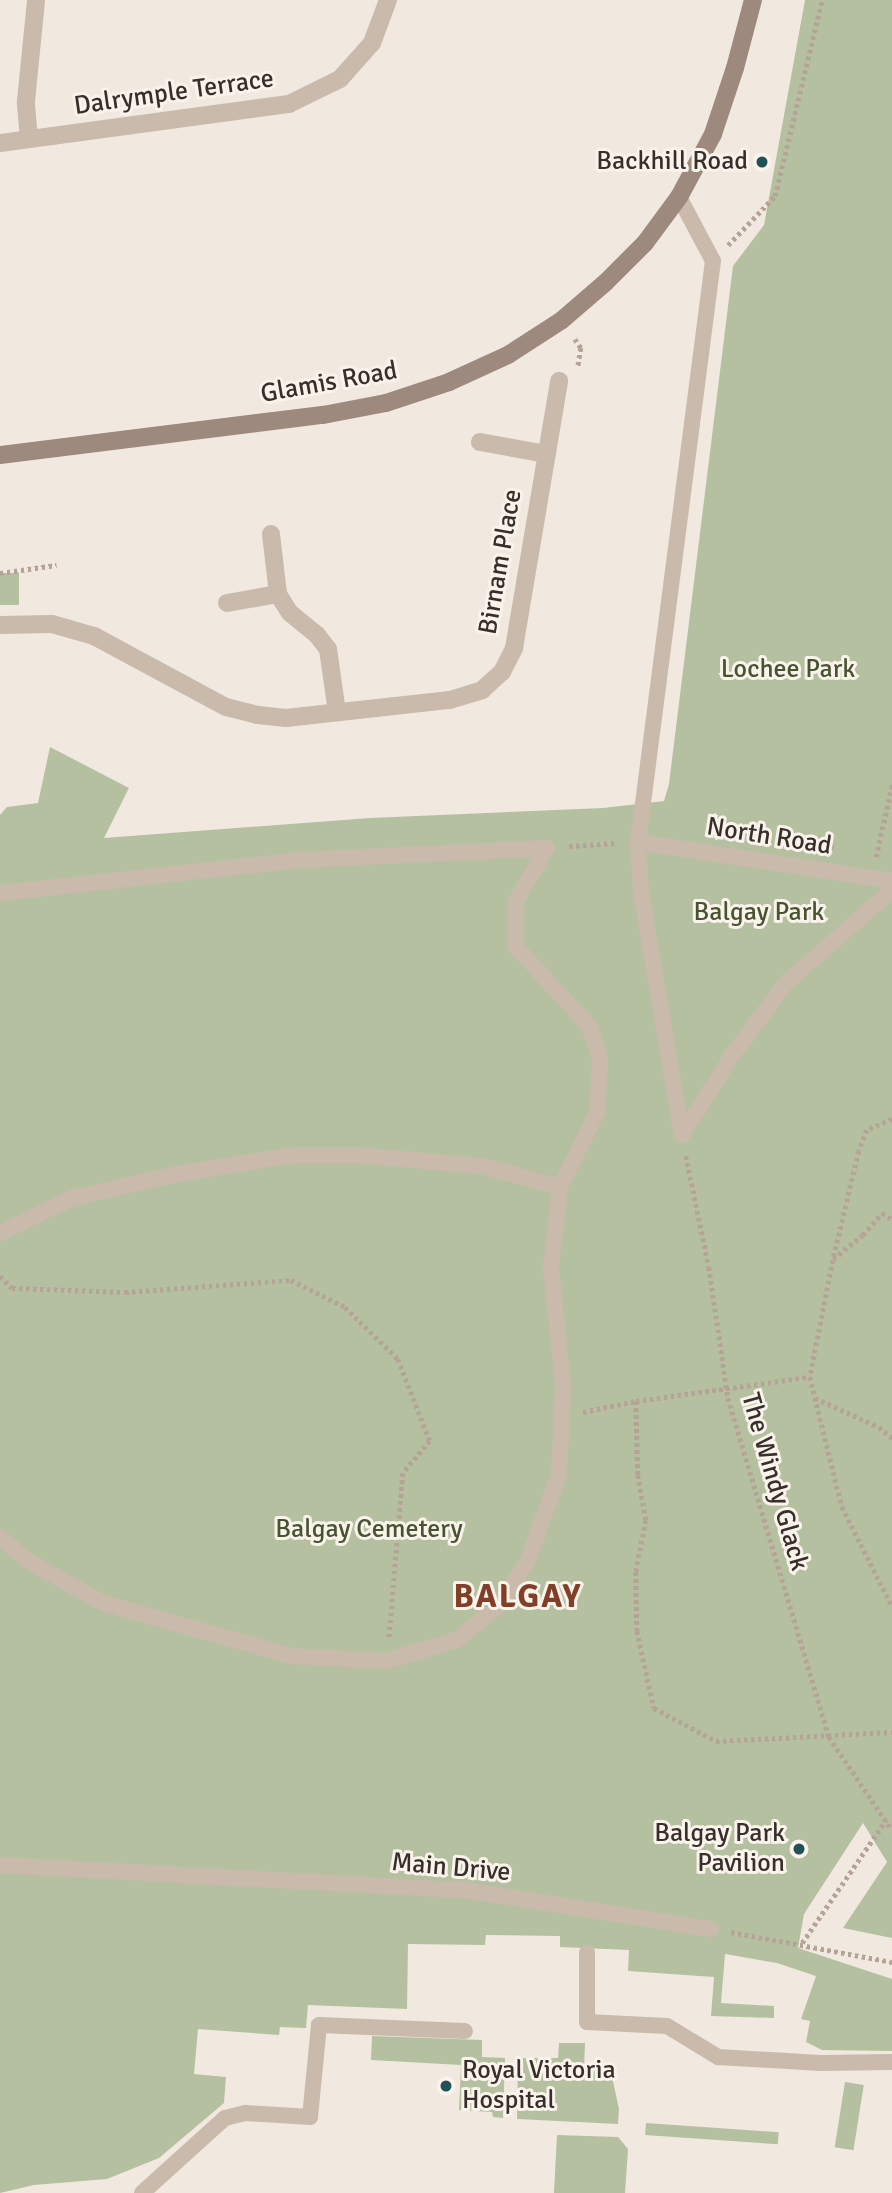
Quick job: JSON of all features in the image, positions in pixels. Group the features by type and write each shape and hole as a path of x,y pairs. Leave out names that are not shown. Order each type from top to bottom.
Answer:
{"street":[{"path":"29,139 26,101 36,0"},
{"name":"Dalrymple Terrace","path":"0,143 289,104 341,79 372,43 388,0"},
{"name":"Glamis Road","path":"0,455 323,415 386,403 449,382 508,355 562,320 645,243 679,197 713,134 735,68 753,0"},
{"name":"Birnam Place","path":"0,625 52,624 94,636 226,707 258,715 286,718 450,700 482,690 502,672 514,648 559,381"},
{"path":"480,442 547,454"},
{"path":"271,534 278,594 290,613 317,635 328,649 337,712"},
{"path":"227,603 278,594"}],"lane":[{"path":"679,197 713,261 638,842 641,893 682,1135"},
{"name":"North Road","path":"638,842 892,881"},
{"path":"0,892 301,860 547,848"},
{"path":"0,1537 28,1561 103,1603 291,1656 387,1661 458,1639 499,1605 527,1563 559,1474 563,1386 551,1267 560,1186 597,1112 600,1059 589,1026 516,947 516,901 547,848"},
{"path":"682,1135 733,1054 786,983 892,890"},
{"path":"0,1233 72,1198 177,1174 292,1155 358,1155 482,1166 560,1186"},
{"name":"Main Drive","path":"0,1865 464,1890 711,1929"},
{"path":"587,1953 587,2022 667,2026 718,2057 821,2063 892,2062"},
{"path":"142,2193 225,2118 245,2113 310,2117 319,2025 465,2031"}],"path":[{"path":"713,261 775,196 822,0"},
{"path":"559,381 575,382 581,348 562,320"},
{"path":"0,573 56,565"},
{"path":"875,860 892,785"},
{"path":"547,848 638,842"},
{"path":"892,1119 867,1130 859,1151 833,1260 810,1377 842,1507 892,1606"},
{"name":"The Windy Glack","path":"682,1135 709,1267 728,1398 829,1737 892,1830"},
{"path":"833,1260 863,1235 882,1213 892,1219"},
{"path":"0,1276 12,1288 125,1292 291,1280 345,1307 389,1350 398,1359 430,1441 403,1472 387,1661"},
{"path":"562,1417 636,1401 810,1377"},
{"path":"815,1397 879,1427 892,1438"},
{"path":"636,1401 638,1475 646,1520 636,1572 637,1632 654,1708 716,1741 892,1732"},
{"path":"802,1943 886,1820"},
{"path":"711,1929 802,1943 892,1962"}],"green space":[{"name":"Balgay Cemetery","path":"805,0 892,0 892,1938 843,1928 887,1862 863,1823 804,1914 798,1948 892,1979 892,2051 822,2050 806,2042 810,2021 801,2019 816,1976 777,1963 725,1954 721,2003 774,2006 774,2018 711,2016 714,1977 628,1971 629,1950 560,1947 560,1936 486,1935 485,1945 408,1944 407,2009 308,2005 306,2028 280,2027 279,2035 198,2029 194,2074 226,2077 224,2103 159,2158 107,2179 34,2185 0,2193 0,815 7,807 38,803 50,747 129,788 104,838 370,818 603,808 664,801 669,784 733,266 764,225"},
{"path":"0,573 19,573 19,605 0,605"},
{"path":"372,2036 482,2040 482,2057 505,2058 503,2118 493,2117 492,2112 459,2110 461,2065 371,2060"},
{"path":"559,2043 585,2043 584,2070 611,2072 619,2109 618,2124 517,2119 518,2058 558,2058"},
{"path":"845,2082 864,2085 853,2150 835,2147"},
{"path":"646,2123 779,2132 778,2144 645,2135"},
{"path":"557,2135 618,2137 628,2149 625,2193 554,2193"}],"place":[{"name":"Backhill Road","path":"762,162"},
{"name":"Balgay Park Pavilion","path":"799,1849"},
{"name":"Royal Victoria Hospital","path":"446,2086"}],"district":[{"name":"BALGAY","path":"518,1597"}],"park label":[{"name":"Lochee Park","path":"788,670"},
{"name":"Balgay Park","path":"759,913"}]}
